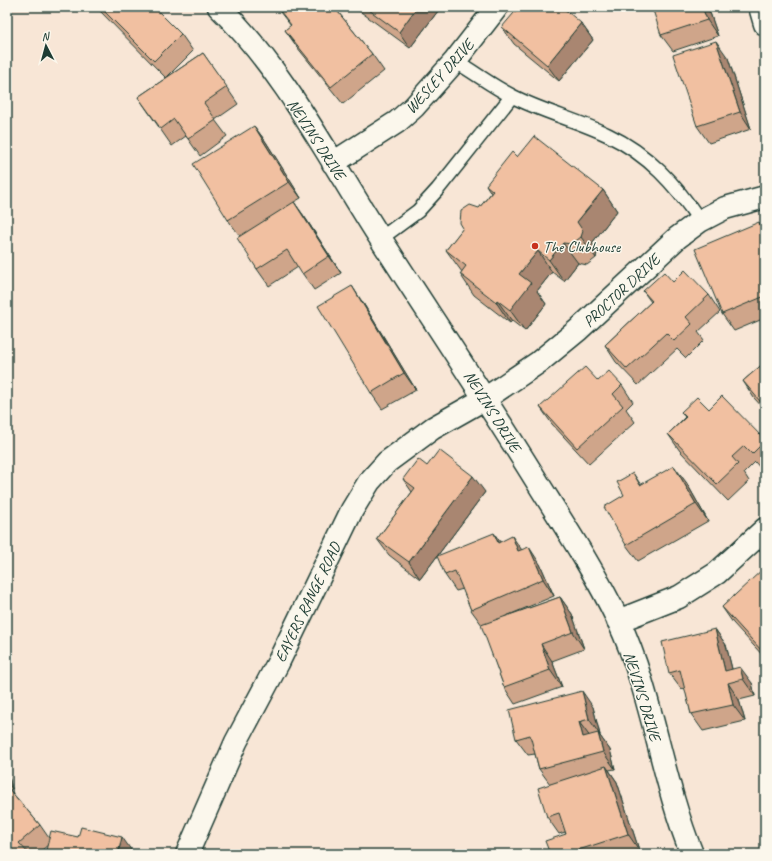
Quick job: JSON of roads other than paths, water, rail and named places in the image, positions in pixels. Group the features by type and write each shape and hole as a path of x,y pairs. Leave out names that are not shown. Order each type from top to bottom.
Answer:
{"street":[{"name":"NEVINS DRIVE","path":"219,7 255,48 283,86 380,239 486,398 590,568 618,621 636,668 676,812 692,854"},
{"name":"WESLEY DRIVE","path":"332,163 397,122 414,107 455,61 497,7"},
{"path":"760,7 765,24"},
{"name":"PROCTOR DRIVE","path":"486,398 538,362 578,330 677,238 700,221 725,208 765,197"},
{"name":"EAYERS RANGE ROAD","path":"187,854 236,742 278,663 352,510 369,482 387,462 427,432 486,398"},
{"path":"618,621 679,597 717,573 765,528"}],"lane":[{"path":"455,61 512,96 608,135 637,151 662,172 683,195 700,221"},
{"path":"380,239 418,211 438,189 512,96"}],"place":[{"name":"The Clubhouse","path":"535,246"}]}
